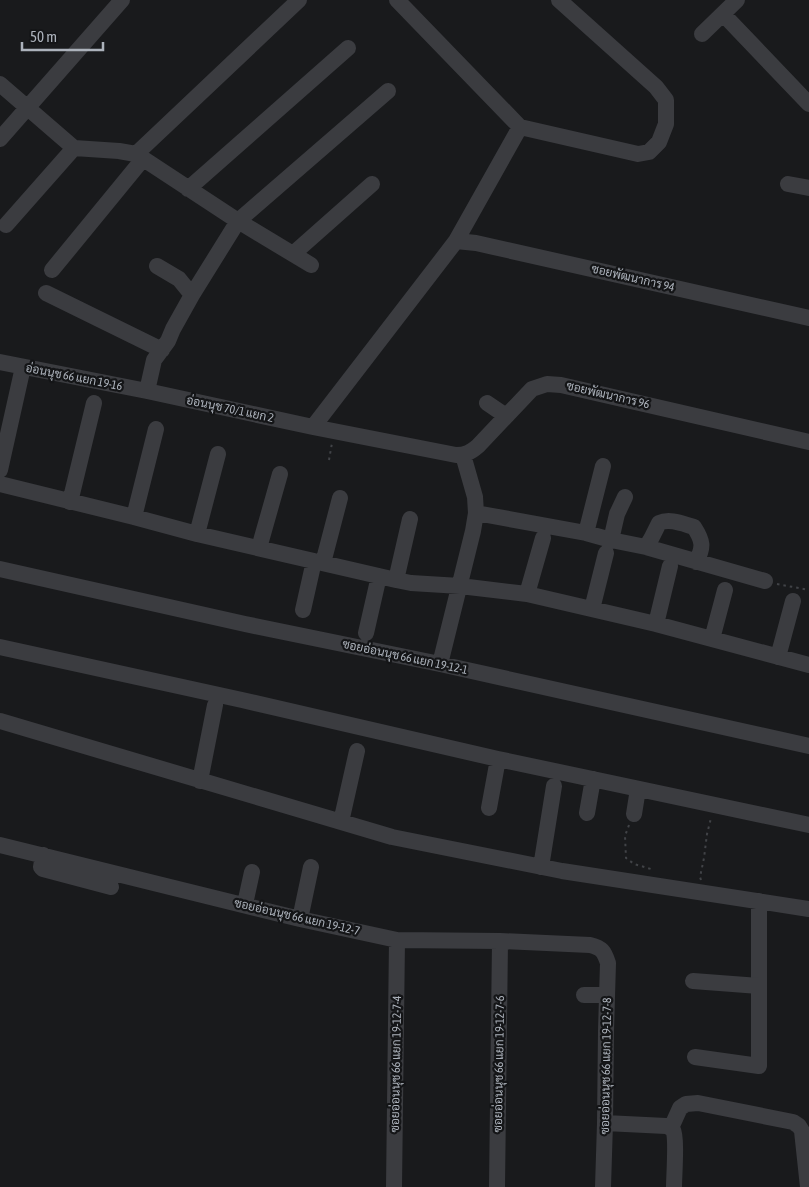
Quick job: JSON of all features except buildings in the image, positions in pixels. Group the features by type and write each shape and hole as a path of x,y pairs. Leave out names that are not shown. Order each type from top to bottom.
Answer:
{"street":[{"path":"0,139 122,0"},
{"path":"52,270 140,157 299,0"},
{"path":"397,0 520,127 638,154 649,152 659,142 666,124 666,100 656,87 559,0"},
{"path":"702,34 737,0"},
{"path":"723,14 809,104"},
{"path":"188,189 348,48"},
{"path":"0,84 74,148 119,151 140,157 238,221 311,265"},
{"path":"147,391 154,360 168,342 192,295 238,221 388,91"},
{"path":"440,664 476,513 475,496 463,455 313,427 456,241 520,127"},
{"path":"6,226 74,148"},
{"path":"293,254 372,184"},
{"path":"788,184 809,188"},
{"name":"ซอยพัฒนาการ 94","path":"456,241 476,243 809,318"},
{"path":"157,266 179,280 192,295"},
{"path":"46,293 162,350"},
{"name":"อ่อนนุช 66 แยก 19-16","path":"0,362 147,391"},
{"path":"0,470 23,367"},
{"name":"ซอยพัฒนาการ 96","path":"463,455 478,446 532,388 547,384 561,385 809,442"},
{"name":"อ่อนนุช 70/1 แยก 2","path":"147,391 313,427"},
{"path":"487,402 506,416"},
{"path":"70,502 94,403"},
{"path":"134,517 156,429"},
{"path":"198,534 218,454"},
{"path":"586,533 603,466"},
{"path":"259,548 280,474"},
{"path":"0,484 198,534 396,580 527,594 656,624 809,665"},
{"path":"592,609 617,514 625,497"},
{"path":"303,610 340,498"},
{"path":"476,513 586,533 608,546 646,547 765,581"},
{"path":"396,580 410,519"},
{"path":"646,547 659,523 664,520 694,527 702,544 696,562"},
{"path":"527,594 543,538"},
{"path":"656,624 670,566"},
{"name":"ซอยอ่อนนุช 66 แยก 19-12-1","path":"0,569 809,746"},
{"path":"366,633 379,576"},
{"path":"712,639 725,590"},
{"path":"778,657 793,601"},
{"path":"0,647 498,759 809,825"},
{"path":"200,781 215,705"},
{"path":"0,721 392,837 562,871 809,909"},
{"path":"341,822 358,751"},
{"path":"488,808 498,759"},
{"path":"587,813 593,779"},
{"path":"541,867 554,786"},
{"path":"634,814 638,788"},
{"name":"ซอยอ่อนนุช 66 แยก 19-12-7","path":"0,845 300,919 397,940 500,941 590,945 599,948"},
{"path":"43,855 41,864 43,869 111,887"},
{"path":"300,919 311,867"},
{"path":"245,904 252,872"},
{"path":"695,1057 759,1066 759,901"},
{"name":"ซอยอ่อนนุช 66 แยก 19-12-7-4","path":"394,1187 397,940"},
{"name":"ซอยอ่อนนุช 66 แยก 19-12-7-6","path":"497,1187 500,941"},
{"name":"ซอยอ่อนนุช 66 แยก 19-12-7-8","path":"599,948 605,954 608,963 603,1187"},
{"path":"693,981 759,986"},
{"path":"584,995 607,995"},
{"path":"671,1128 680,1108 686,1104 698,1103 793,1122 802,1131 808,1187"},
{"path":"605,1123 666,1126 671,1128 674,1132 675,1140 674,1187"}],"path":[{"path":"765,581 809,590"},
{"path":"702,884 700,876 711,819 709,804"},
{"path":"634,814 625,836 626,858 634,864 651,869"}]}
